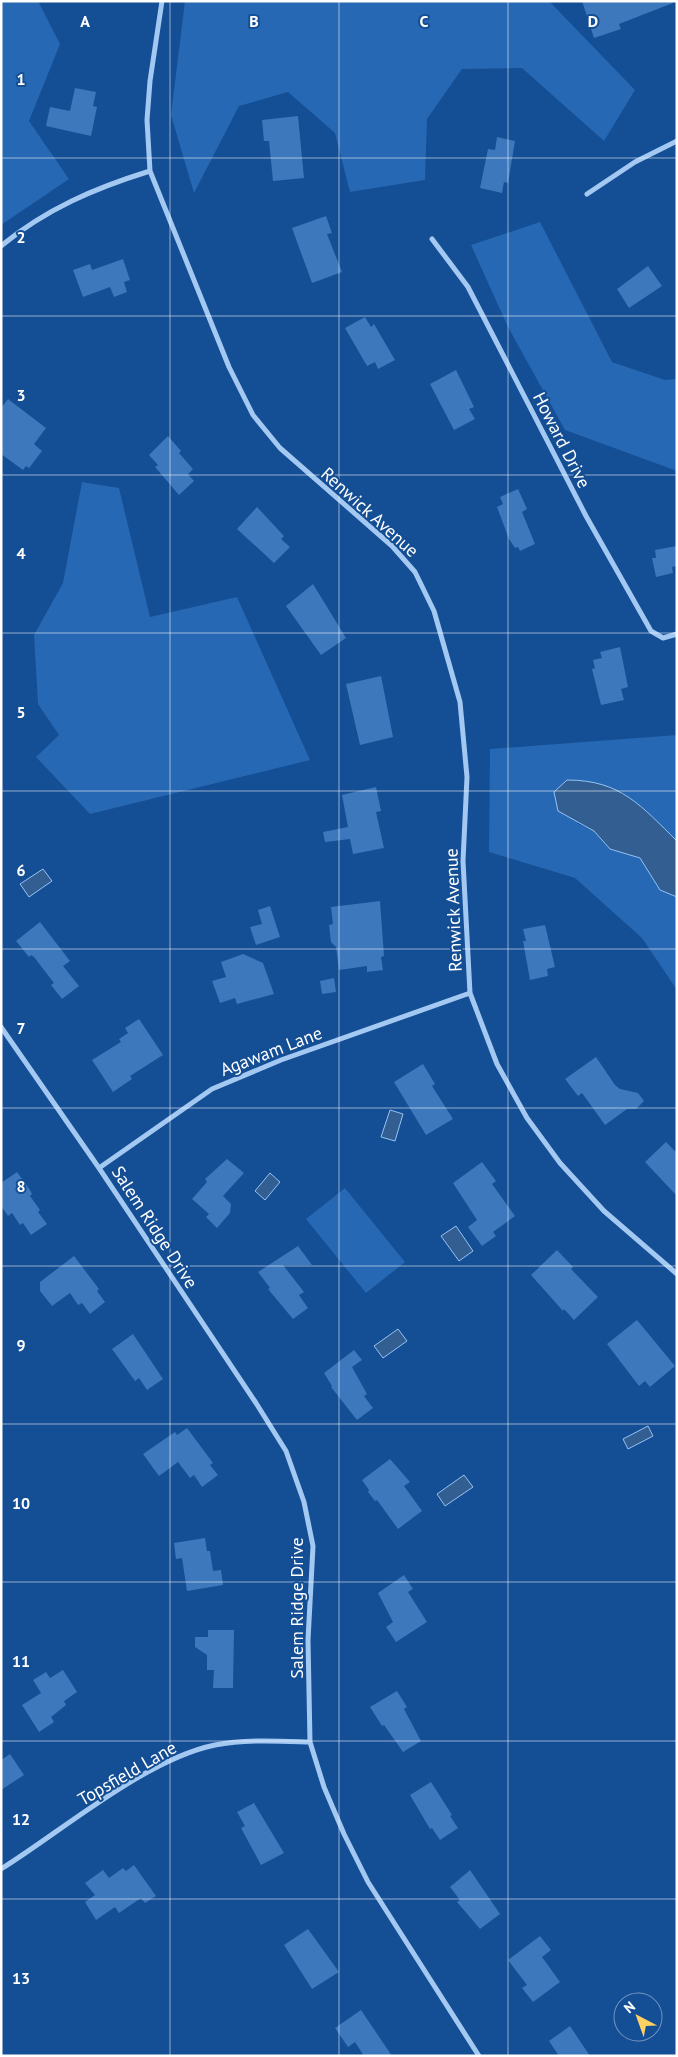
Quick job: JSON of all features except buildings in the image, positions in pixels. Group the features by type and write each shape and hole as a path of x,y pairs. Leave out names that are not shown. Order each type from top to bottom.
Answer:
{"street":[{"name":"Renwick Avenue","path":"162,1 150,81 148,120 150,171 229,368 253,415 280,448 392,546 415,572 434,611 460,702 467,777 463,861 470,993 497,1064 527,1118 560,1163 604,1211 677,1274"},
{"path":"587,194 635,162 677,141"},
{"path":"1,246 54,208 108,184 150,171"},
{"name":"Howard Drive","path":"432,239 468,288 586,516 651,630 663,638 677,634"},
{"name":"Agawam Lane","path":"100,1168 212,1089 281,1060 470,993"},
{"name":"Salem Ridge Drive","path":"1,1027 100,1168 132,1219 256,1403 286,1452 304,1502 313,1546 308,1640 310,1742 324,1787 344,1834 368,1882 479,2056"},
{"name":"Topsfield Lane","path":"1,1869 130,1784 178,1756 215,1745 258,1741 310,1742"}],"shaded area":[{"path":"1,1 38,1 60,44 29,121 69,179 1,225"},
{"path":"185,1 549,1 635,90 604,141 522,68 462,69 427,119 425,180 350,192 335,133 288,92 239,106 194,193 171,115"},
{"path":"540,222 612,362 665,380 677,379 677,471 565,430 508,327 471,245"},
{"path":"82,482 119,488 150,617 237,597 310,760 90,814 36,757 59,735 38,704 34,635 63,583"},
{"path":"677,735 677,841 647,812 620,791 577,823 594,831 610,849 640,858 660,890 677,897 677,990 642,938 575,878 489,852 490,749"},
{"path":"567,780 586,781 602,785 629,797 677,841 677,897 660,890 640,858 610,849 594,831 558,811 554,792"},
{"path":"43,869 52,881 29,897 20,884"},
{"path":"390,1110 403,1114 395,1141 381,1137"},
{"path":"270,1173 280,1182 265,1200 255,1191"},
{"path":"345,1188 405,1262 366,1293 306,1219"},
{"path":"456,1226 473,1251 459,1261 441,1236"},
{"path":"398,1329 407,1341 383,1358 374,1346"},
{"path":"648,1426 653,1436 628,1449 623,1439"},
{"path":"464,1475 473,1487 445,1506 437,1494"}]}
